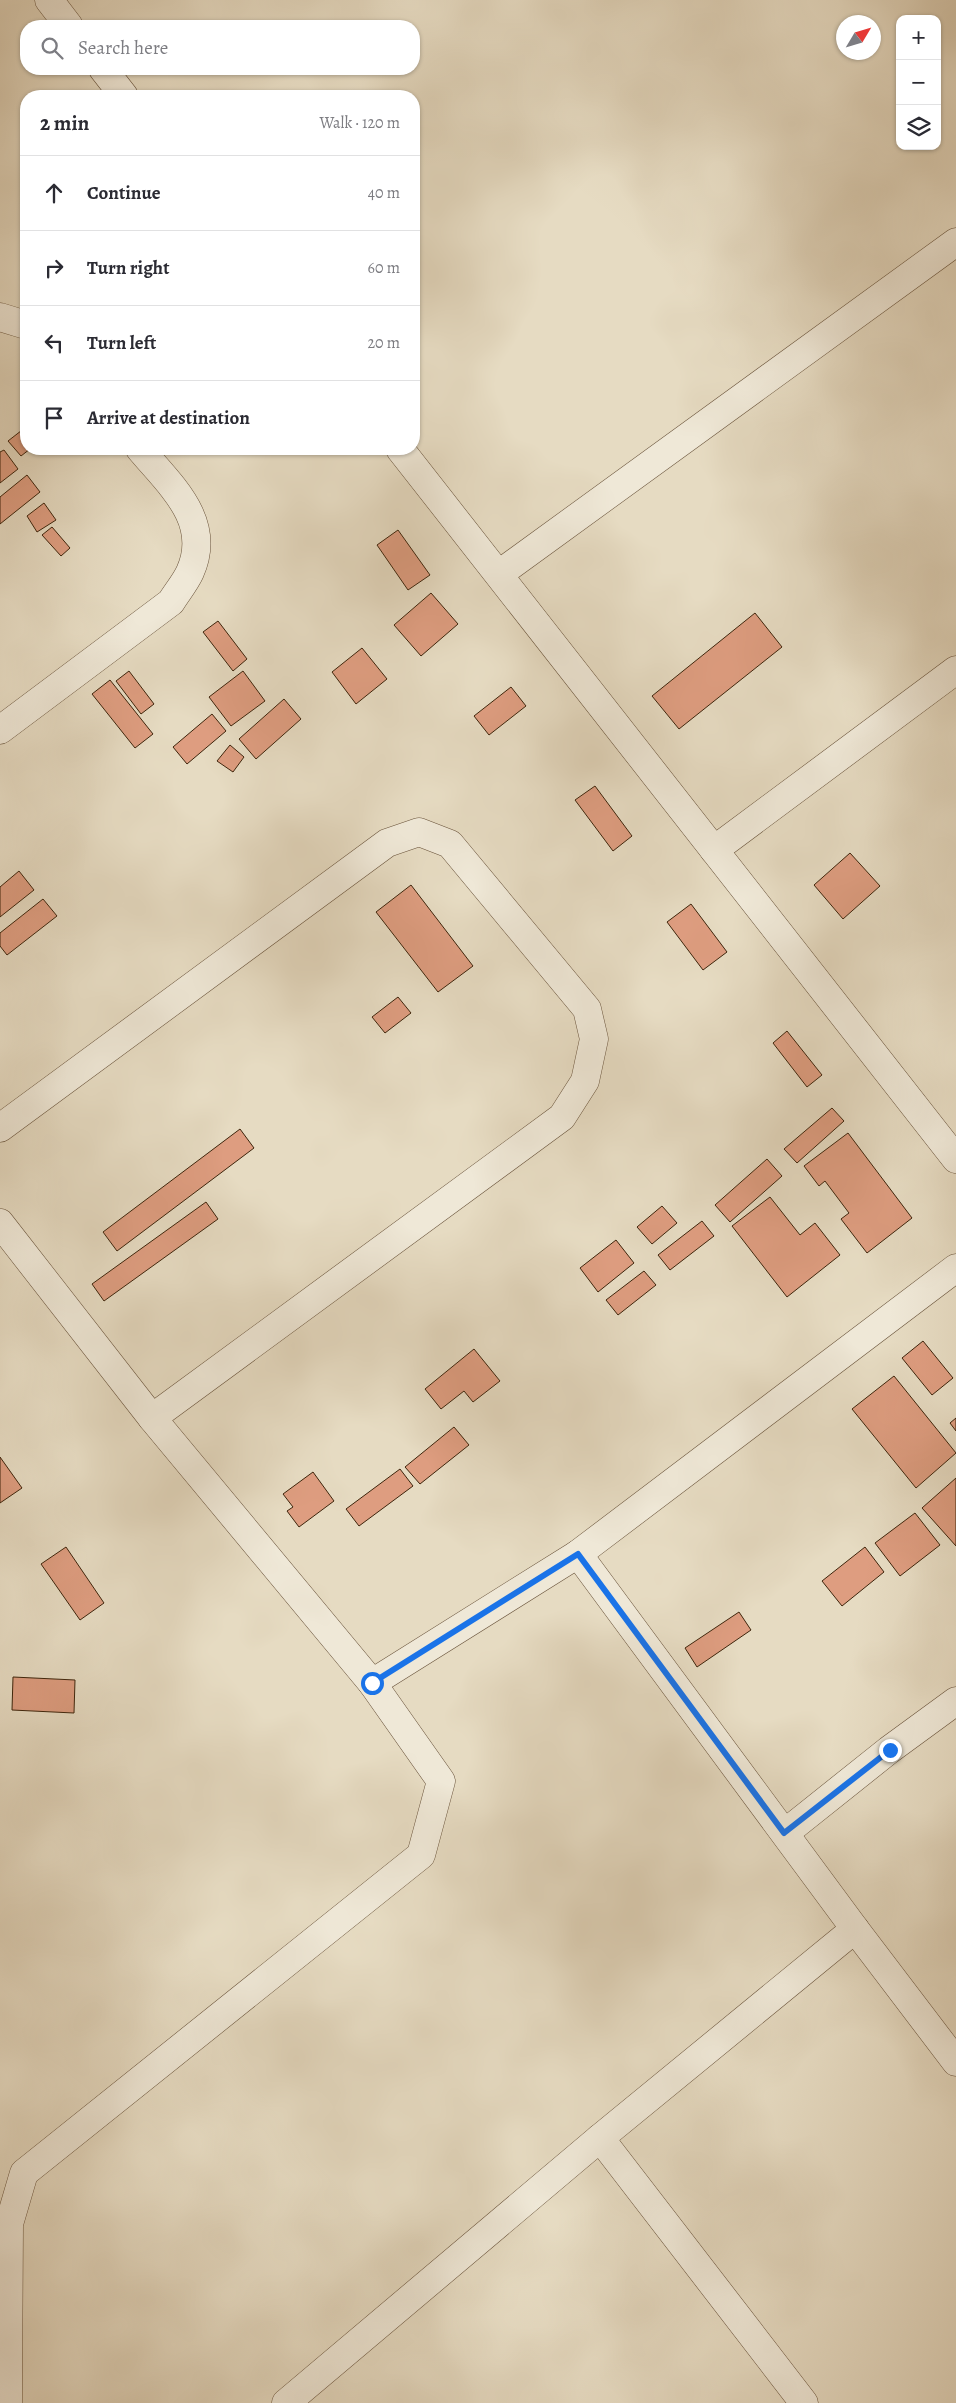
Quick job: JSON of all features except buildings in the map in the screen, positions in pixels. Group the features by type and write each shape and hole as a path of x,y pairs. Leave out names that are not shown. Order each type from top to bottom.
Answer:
{"street":[{"path":"49,0 64,20"},
{"path":"107,75 119,90"},
{"path":"499,574 956,242"},
{"path":"0,317 20,324"},
{"path":"0,730 171,602 190,572 198,542 189,509 145,455"},
{"path":"405,455 956,1159"},
{"path":"714,850 956,670"},
{"path":"0,1128 387,842 420,832 450,844 587,1009 594,1039 585,1081 562,1117 152,1418"},
{"path":"0,1223 152,1418 372,1683 442,1781 422,1855 24,2173 9,2224 8,2403"},
{"path":"372,1683 578,1554 956,1268"},
{"path":"578,1554 855,1929 956,2062"},
{"path":"784,1833 956,1701"},
{"path":"286,2403 600,2138 855,1929"},
{"path":"600,2138 804,2403"}],"route":[{"path":"372,1683 578,1554 784,1833 890,1750"}]}
